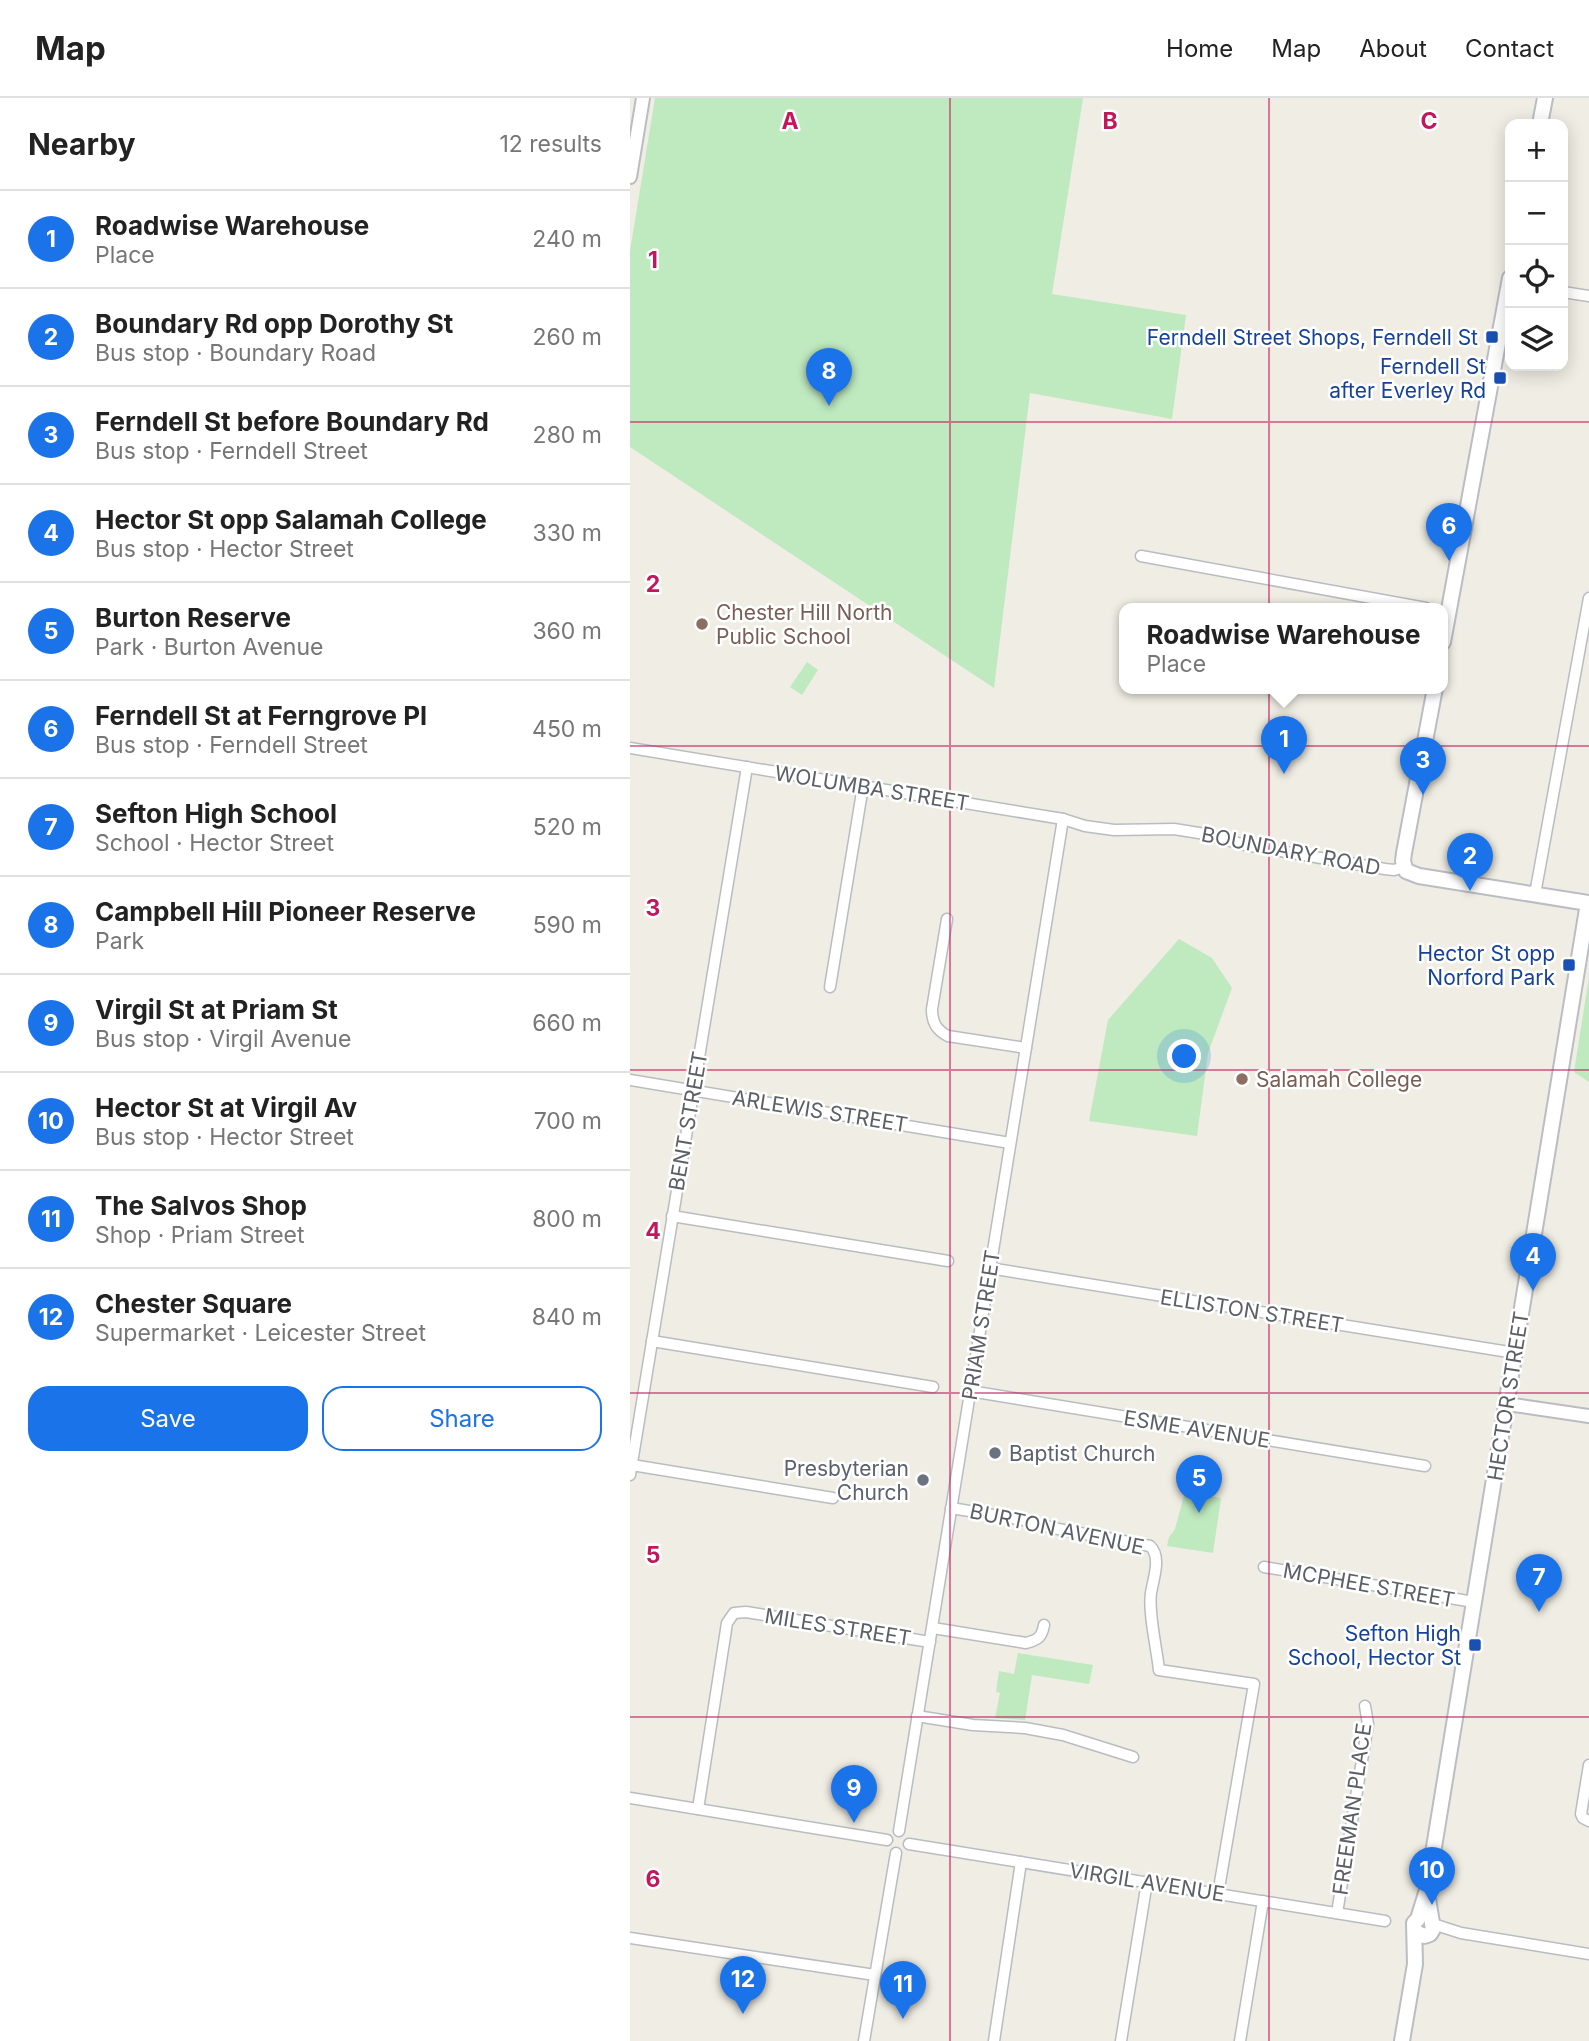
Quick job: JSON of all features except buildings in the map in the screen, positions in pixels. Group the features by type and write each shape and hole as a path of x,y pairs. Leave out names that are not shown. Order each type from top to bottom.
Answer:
{"main road":[{"path":"1541,119 1545,98"},
{"path":"1448,603 1505,307"},
{"path":"1404,867 1404,853 1434,694"},
{"name":"BOUNDARY ROAD","path":"1404,867 1411,874 1419,876 1588,903"},
{"name":"HECTOR STREET","path":"1402,2041 1415,1964 1426,1927 1427,1890 1588,903"}],"street":[{"path":"630,177 643,98"},
{"path":"1568,293 1589,296"},
{"path":"1141,556 1399,603"},
{"path":"1535,894 1589,598"},
{"name":"WOLUMBA STREET","path":"630,748 1063,819 1085,826 1114,830"},
{"name":"BENT STREET","path":"631,1470 747,767"},
{"path":"830,987 863,786"},
{"name":"PRIAM STREET","path":"899,1831 1063,819"},
{"name":"BOUNDARY ROAD","path":"1114,830 1174,829 1384,870 1404,867"},
{"path":"947,919 932,1009 935,1026 948,1036 1026,1048"},
{"name":"ARLEWIS STREET","path":"630,1080 1010,1143"},
{"path":"672,1216 948,1261"},
{"name":"ELLISTON STREET","path":"989,1268 1515,1353"},
{"path":"652,1341 933,1387"},
{"name":"ESME AVENUE","path":"970,1391 1424,1466"},
{"path":"1507,1404 1589,1416"},
{"path":"631,1470 833,1499"},
{"name":"BURTON AVENUE","path":"951,1508 1150,1546 1154,1549 1156,1559 1150,1598 1159,1670 1254,1685 1218,1894"},
{"name":"MCPHEE STREET","path":"1264,1567 1474,1602"},
{"name":"MILES STREET","path":"698,1809 727,1623 734,1613 746,1612 930,1642"},
{"path":"933,1628 1026,1643 1041,1637 1044,1625"},
{"name":"FREEMAN PLACE","path":"1337,1913 1368,1724 1365,1706"},
{"path":"917,1716 1063,1735 1133,1758"},
{"path":"1589,1765 1581,1814 1589,1821"},
{"path":"630,1798 887,1840"},
{"path":"899,1831 908,1837 909,1844 905,1850 895,1853 888,1847 887,1840 892,1832 899,1831"},
{"name":"VIRGIL AVENUE","path":"909,1844 1385,1921"},
{"path":"863,2041 895,1853"},
{"path":"994,2041 1021,1862"},
{"path":"1121,2041 1147,1882"},
{"path":"1240,2041 1263,1901"},
{"path":"1426,1927 1589,1954"},
{"path":"630,1938 874,1975"}],"green space":[{"path":"655,98 1083,98 1052,294 1186,315 1172,419 1030,393 994,688 630,447 630,251"},
{"path":"807,662 818,670 802,695 790,687"},
{"path":"1179,939 1212,958 1232,988 1208,1053 1197,1136 1089,1121 1108,1020"},
{"path":"1589,977 1589,1082 1574,1072"},
{"path":"1185,1492 1221,1498 1213,1553 1167,1546 1175,1529"},
{"path":"1018,1653 1093,1665 1089,1684 1032,1675 1025,1720 995,1718 1000,1693 996,1692 999,1671 1014,1674"}],"place":[{"name":"Ferndell Street Shops, Ferndell St","path":"1492,337"},
{"name":"Ferndell St after Everley Rd","path":"1500,378"},
{"name":"Campbell Hill Pioneer Reserve","path":"829,406"},
{"name":"Ferndell St at Ferngrove Pl","path":"1449,561"},
{"name":"Chester Hill North Public School","path":"702,624"},
{"name":"Roadwise Warehouse","path":"1284,774"},
{"name":"Ferndell St before Boundary Rd","path":"1423,795"},
{"name":"Boundary Rd opp Dorothy St","path":"1470,891"},
{"name":"Hector St opp Norford Park","path":"1569,965"},
{"name":"Salamah College","path":"1242,1079"},
{"name":"Hector St opp Salamah College","path":"1533,1291"},
{"name":"Baptist Church","path":"995,1453"},
{"name":"Presbyterian Church","path":"923,1480"},
{"name":"Burton Reserve","path":"1199,1513"},
{"name":"Sefton High School","path":"1539,1612"},
{"name":"Sefton High School, Hector St","path":"1475,1645"},
{"name":"Virgil St at Priam St","path":"854,1823"},
{"name":"Hector St at Virgil Av","path":"1432,1905"},
{"name":"Chester Square","path":"743,2014"},
{"name":"The Salvos Shop","path":"903,2019"}]}
